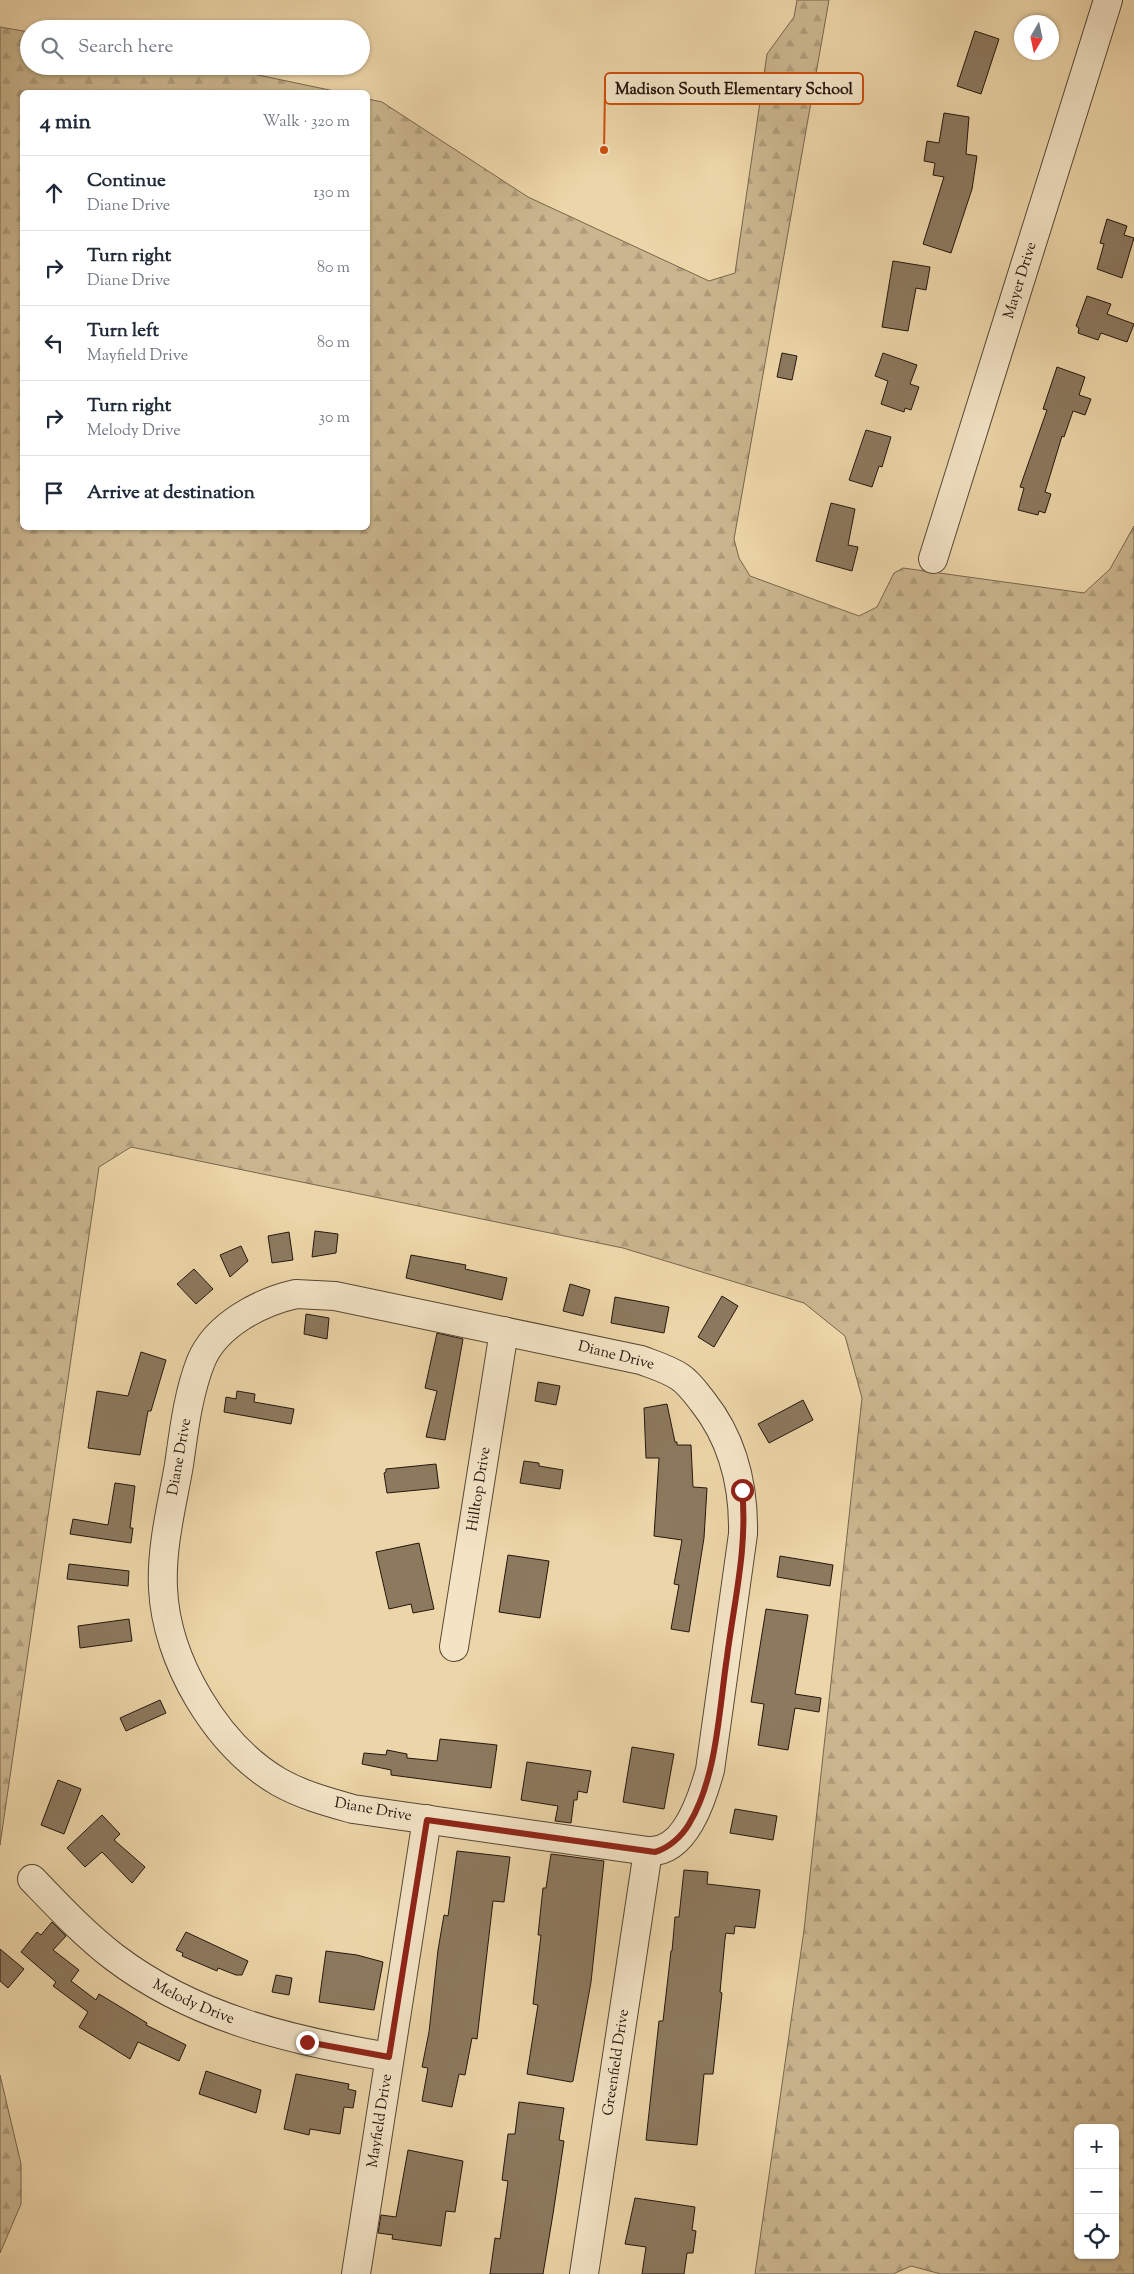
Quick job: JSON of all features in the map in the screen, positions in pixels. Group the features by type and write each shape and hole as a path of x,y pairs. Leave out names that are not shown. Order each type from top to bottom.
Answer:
{"street":[{"name":"Mayer Drive","path":"933,559 1108,0"},
{"name":"Diane Drive","path":"296,1294 335,1296 641,1360 664,1368 681,1377 694,1391 723,1431 737,1470 744,1510 743,1534 710,1770 689,1824 677,1839 664,1849 648,1851 427,1820 353,1809 325,1801 278,1782 242,1754 221,1731 206,1710 182,1664 166,1613 163,1588 163,1556 188,1407 195,1379 202,1360 212,1344 241,1316 277,1298 296,1294"},
{"name":"Hilltop Drive","path":"454,1647 504,1331"},
{"name":"Mayfield Drive","path":"356,2274 427,1820"},
{"name":"Greenfield Drive","path":"584,2274 648,1851"},
{"name":"Melody Drive","path":"32,1878 71,1920 99,1944 138,1974 164,1989 238,2022 274,2034 389,2057"}],"green space":[{"path":"797,0 829,0 734,539 739,558 750,576 859,616 877,607 894,573 903,568 1084,593 1110,569 1134,526 1134,2274 941,2274 911,2266 893,2274 755,2274 804,1930 862,1398 845,1336 804,1303 623,1248 131,1147 99,1167 0,1845 0,27 20,30 20,75 258,75 329,90 20,90 20,530 370,530 370,99 382,102 528,197 709,281 735,273 767,54 794,17"},
{"path":"0,2075 21,2164 21,2204 0,2253"}],"building":[{"path":"975,31 999,39 981,94 957,86"},
{"path":"944,113 969,117 966,154 977,156 972,189 951,253 923,244 944,177 933,175 935,163 924,161 927,141 939,143"},
{"path":"1107,219 1127,226 1124,235 1134,238 1122,278 1097,269 1104,244 1100,243"},
{"path":"893,261 930,267 926,290 916,288 908,331 882,327"},
{"path":"1087,296 1111,304 1107,314 1134,324 1127,342 1101,333 1098,340 1078,333 1079,328 1076,326"},
{"path":"782,353 797,356 792,380 777,377"},
{"path":"883,353 917,365 910,384 919,387 911,410 905,408 904,412 881,404 888,381 875,376"},
{"path":"1057,367 1085,377 1079,395 1091,399 1085,415 1073,411 1064,437 1062,436 1045,492 1051,494 1045,513 1039,511 1038,515 1018,510 1024,488 1020,487 1047,410 1043,409"},
{"path":"866,430 891,437 882,467 879,466 872,487 849,480"},
{"path":"831,503 855,509 848,545 858,547 852,571 816,561"},
{"path":"315,1231 338,1234 336,1253 312,1257"},
{"path":"289,1232 293,1260 272,1263 268,1236"},
{"path":"241,1246 248,1261 230,1277 220,1255"},
{"path":"411,1255 466,1265 465,1269 507,1278 502,1300 406,1278"},
{"path":"194,1269 213,1289 196,1304 177,1284"},
{"path":"570,1284 590,1290 583,1316 563,1311"},
{"path":"722,1296 738,1306 714,1347 698,1337"},
{"path":"615,1297 669,1307 664,1333 611,1323"},
{"path":"306,1314 329,1318 327,1339 304,1334"},
{"path":"437,1333 463,1339 445,1440 426,1437 437,1391 425,1388"},
{"path":"141,1352 166,1360 151,1411 148,1411 140,1455 88,1448 97,1391 128,1396"},
{"path":"538,1382 560,1386 556,1405 535,1401"},
{"path":"237,1391 255,1394 254,1402 294,1409 291,1424 224,1412 226,1397 236,1399"},
{"path":"803,1400 813,1420 769,1443 758,1424"},
{"path":"667,1404 675,1442 677,1442 677,1445 691,1445 693,1487 707,1488 704,1538 689,1632 671,1629 679,1585 674,1584 682,1540 654,1536 659,1458 646,1458 644,1408"},
{"path":"524,1461 563,1470 560,1489 520,1483"},
{"path":"436,1464 439,1488 387,1493 384,1473 386,1469"},
{"path":"115,1483 135,1486 130,1528 133,1528 131,1543 70,1534 73,1519 108,1525"},
{"path":"419,1543 434,1609 413,1613 411,1604 389,1609 376,1552"},
{"path":"508,1555 549,1561 540,1618 499,1612"},
{"path":"780,1556 833,1565 830,1586 777,1577"},
{"path":"69,1564 129,1571 128,1586 67,1579"},
{"path":"766,1609 808,1615 795,1694 821,1698 819,1712 795,1708 788,1750 758,1745 764,1704 751,1702"},
{"path":"129,1619 132,1641 80,1648 78,1626"},
{"path":"160,1700 166,1713 126,1731 120,1718"},
{"path":"440,1739 497,1745 491,1788 391,1775 391,1770 362,1764 364,1753 386,1755 387,1750 407,1754 407,1758 437,1761"},
{"path":"632,1747 674,1754 664,1809 623,1802"},
{"path":"527,1762 591,1771 587,1793 578,1791 577,1800 574,1800 571,1823 555,1821 558,1806 521,1800"},
{"path":"58,1780 81,1789 64,1834 41,1825"},
{"path":"735,1809 777,1816 773,1840 730,1833"},
{"path":"102,1815 120,1834 114,1840 145,1867 132,1883 102,1852 85,1867 67,1848"},
{"path":"457,1851 510,1857 504,1902 493,1901 477,2039 472,2038 465,2075 459,2074 452,2107 422,2101 428,2068 422,2067 429,2032 438,1950 444,1915 448,1916"},
{"path":"551,1854 604,1861 591,1982 573,2081 571,2082 527,2074 538,2005 533,2004 541,1935 538,1935 543,1888 546,1888"},
{"path":"684,1870 708,1872 707,1884 760,1890 755,1928 735,1926 734,1934 726,1933 720,1992 722,1993 713,2074 704,2074 697,2145 646,2140 659,2021 663,2021 675,1917 679,1917"},
{"path":"52,1922 66,1936 53,1950 79,1970 71,1981 96,2000 99,1994 147,2023 146,2025 186,2045 179,2061 138,2042 130,2059 79,2027 88,2012 53,1986 56,1982 21,1952 37,1932 41,1935"},
{"path":"186,1932 248,1961 242,1975 236,1975 218,1968 217,1971 182,1956 183,1953 176,1950"},
{"path":"0,1949 24,1969 8,1988 0,1981"},
{"path":"326,1951 357,1955 383,1962 374,2010 319,2002"},
{"path":"276,1975 292,1978 289,1995 272,1992"},
{"path":"206,2071 261,2090 256,2113 199,2094"},
{"path":"296,2074 349,2084 348,2089 356,2091 353,2108 344,2107 340,2134 310,2129 309,2135 284,2129"},
{"path":"519,2102 564,2108 559,2140 564,2141 543,2274 490,2274 495,2238 500,2239 508,2181 502,2180 508,2134 515,2134"},
{"path":"408,2150 463,2161 455,2212 446,2211 441,2246 392,2239 393,2235 378,2233 381,2215 396,2217"},
{"path":"635,2198 695,2207 692,2230 696,2231 693,2253 687,2253 684,2274 642,2274 646,2247 625,2244"}],"place":[{"name":"Madison South Elementary School","path":"604,150"}],"route":[{"path":"307,2042 389,2057 427,1820 655,1852 664,1849 677,1839 689,1824 704,1789 714,1748 743,1534 744,1510 742,1490"}]}
